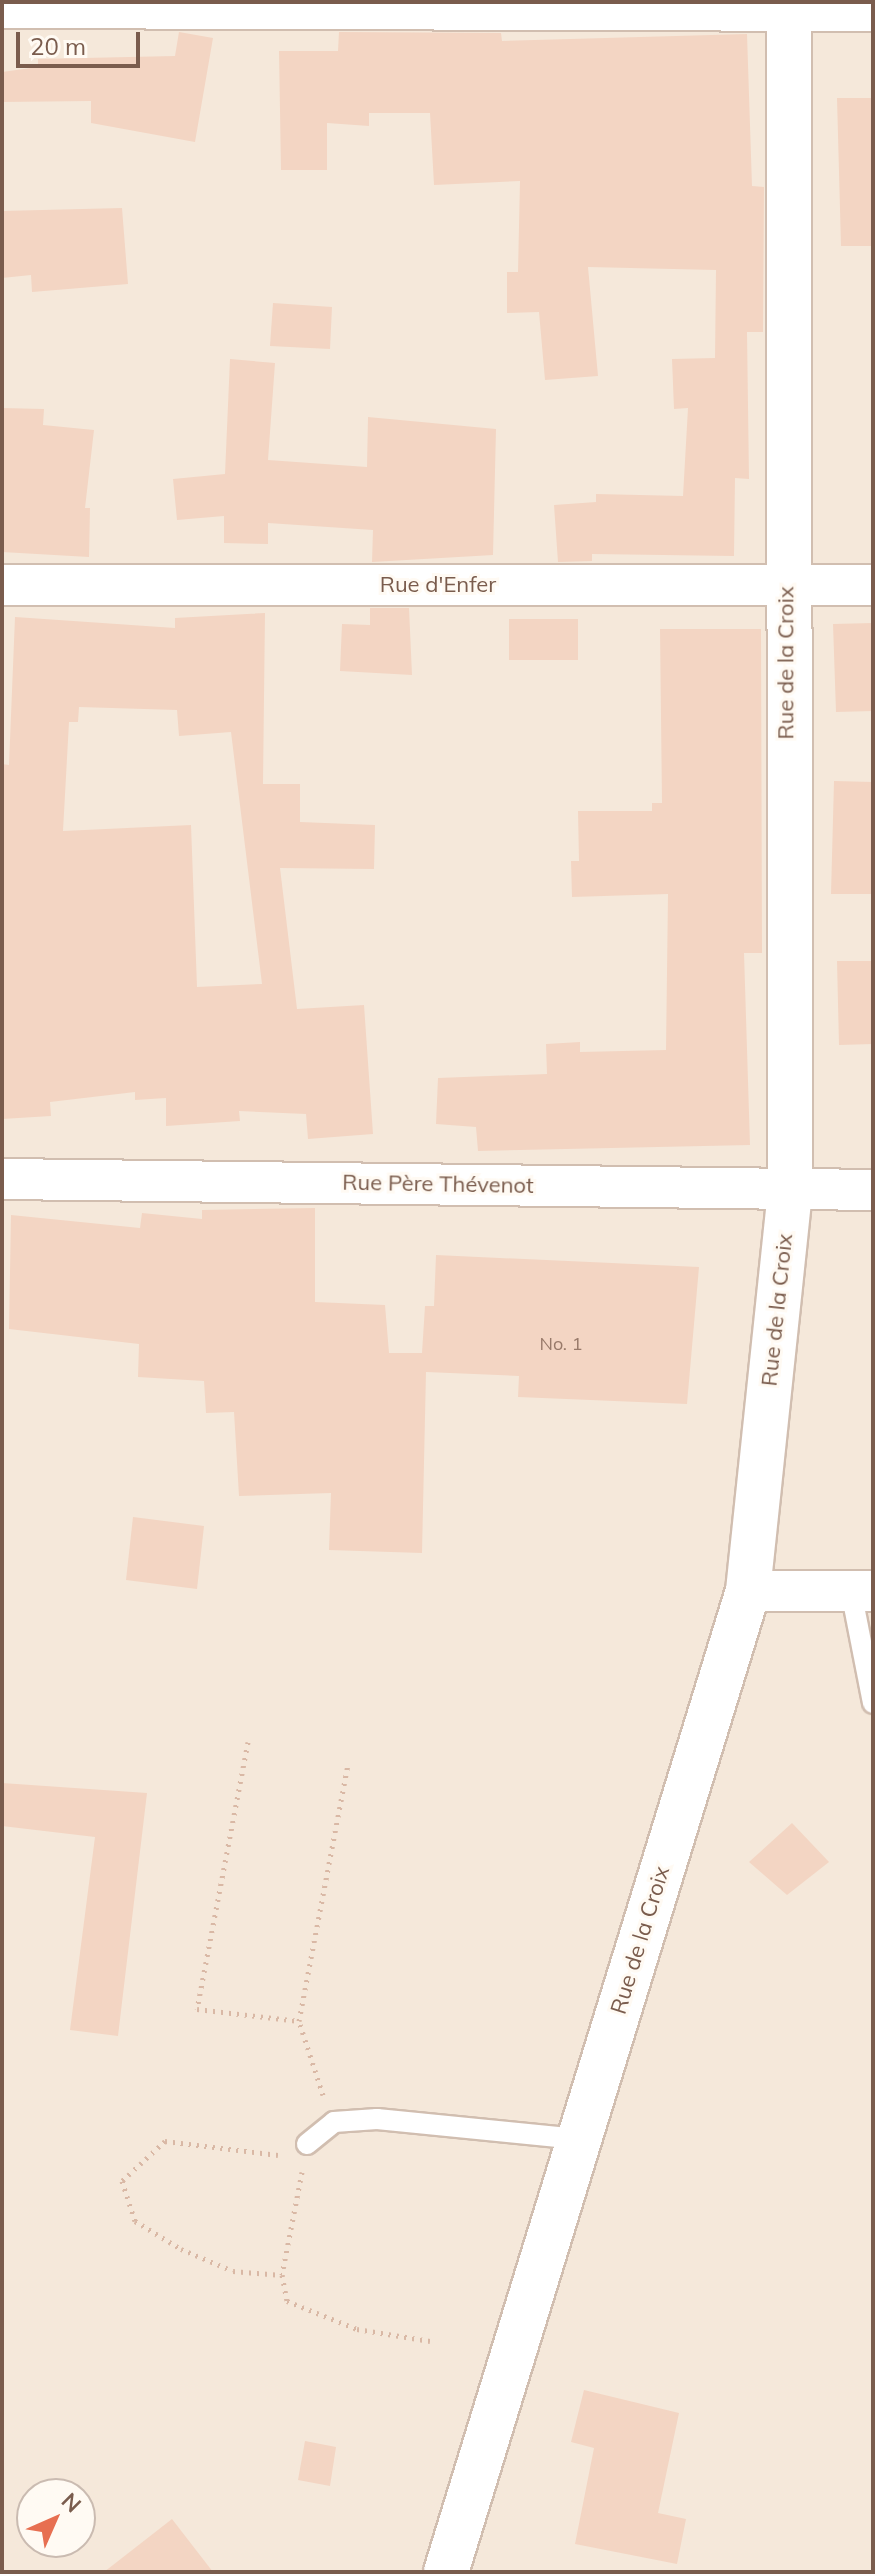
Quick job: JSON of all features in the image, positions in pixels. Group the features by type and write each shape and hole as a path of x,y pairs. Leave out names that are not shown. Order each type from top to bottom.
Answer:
{"street":[{"path":"2,8 789,6 873,11"},
{"name":"Rue de la Croix","path":"446,2572 748,1591 790,1189 785,584 789,6"},
{"name":"Rue d'Enfer","path":"2,585 873,585"},
{"name":"Rue Père Thévenot","path":"2,1179 873,1190"},
{"path":"748,1591 862,1591"}],"lane":[{"path":"862,1591 873,1703"},
{"path":"307,2144 334,2122 377,2119 578,2139"}],"path":[{"path":"248,1742 197,2009 299,2021"},
{"path":"334,2122 299,2021 348,1763"},
{"path":"282,2275 233,2271 181,2249 135,2221 122,2181 165,2141 285,2156 307,2144"},
{"path":"307,2144 282,2275 287,2301 357,2329 430,2341"}],"shaded area":[{"path":"2,2 873,2 873,2572 2,2572"}],"building":[{"path":"179,32 213,38 195,142 91,123 91,101 2,102 2,72 38,67 38,59 175,56"},
{"path":"339,32 501,33 502,41 747,34 752,186 764,187 763,332 747,332 749,479 735,478 734,556 592,554 592,561 558,562 554,505 596,502 596,494 683,496 688,408 674,409 672,359 715,358 716,270 588,267 598,376 545,380 539,312 507,313 507,272 518,272 520,181 434,185 430,113 369,113 369,126 327,123 327,170 281,170 279,51 338,51"},
{"path":"837,98 873,98 873,246 841,246"},
{"path":"122,208 128,284 32,292 31,275 2,278 2,211"},
{"path":"273,303 332,307 330,349 270,346"},
{"path":"230,359 275,363 268,460 367,467 368,417 496,429 493,555 372,562 373,530 268,523 268,544 224,543 224,516 177,520 173,479 225,474"},
{"path":"2,408 44,409 43,425 94,430 85,508 90,508 89,557 2,552"},
{"path":"370,608 409,608 412,675 340,671 342,624 370,625"},
{"path":"265,613 263,784 300,784 300,822 375,825 374,869 280,868 297,1009 364,1005 373,1134 308,1139 306,1114 239,1111 240,1121 166,1126 166,1098 135,1100 135,1092 50,1102 51,1116 2,1119 2,764 9,765 15,617 175,628 175,618","holes":["79,707 177,710 179,736 231,732 262,984 197,987 191,825 63,831 69,722 78,722"]},
{"path":"509,619 578,619 578,660 509,660"},
{"path":"873,623 873,711 836,712 833,624"},
{"path":"660,629 761,629 762,953 744,953 750,1145 478,1151 476,1127 436,1124 438,1078 547,1074 546,1044 580,1042 580,1052 666,1050 668,894 572,897 571,861 579,861 578,811 652,811 652,803 662,803"},
{"path":"834,781 873,782 873,894 831,894"},
{"path":"837,961 873,961 873,1044 839,1045"},
{"path":"315,1208 315,1302 385,1305 389,1353 422,1353 425,1306 434,1306 436,1255 699,1267 687,1404 518,1397 519,1376 426,1372 422,1553 329,1550 331,1493 239,1496 234,1412 206,1413 204,1381 138,1377 139,1344 9,1329 11,1215 140,1228 142,1213 202,1219 202,1210"},
{"path":"133,1517 204,1526 197,1589 126,1580"},
{"path":"2,1783 147,1793 118,2036 70,2030 95,1837 2,1826"},
{"path":"792,1823 829,1862 787,1895 749,1862"},
{"path":"584,2390 679,2413 658,2513 686,2519 677,2564 575,2544 594,2448 571,2442"},
{"path":"305,2441 336,2447 330,2486 298,2480"},
{"path":"172,2519 213,2572 104,2572"}]}
